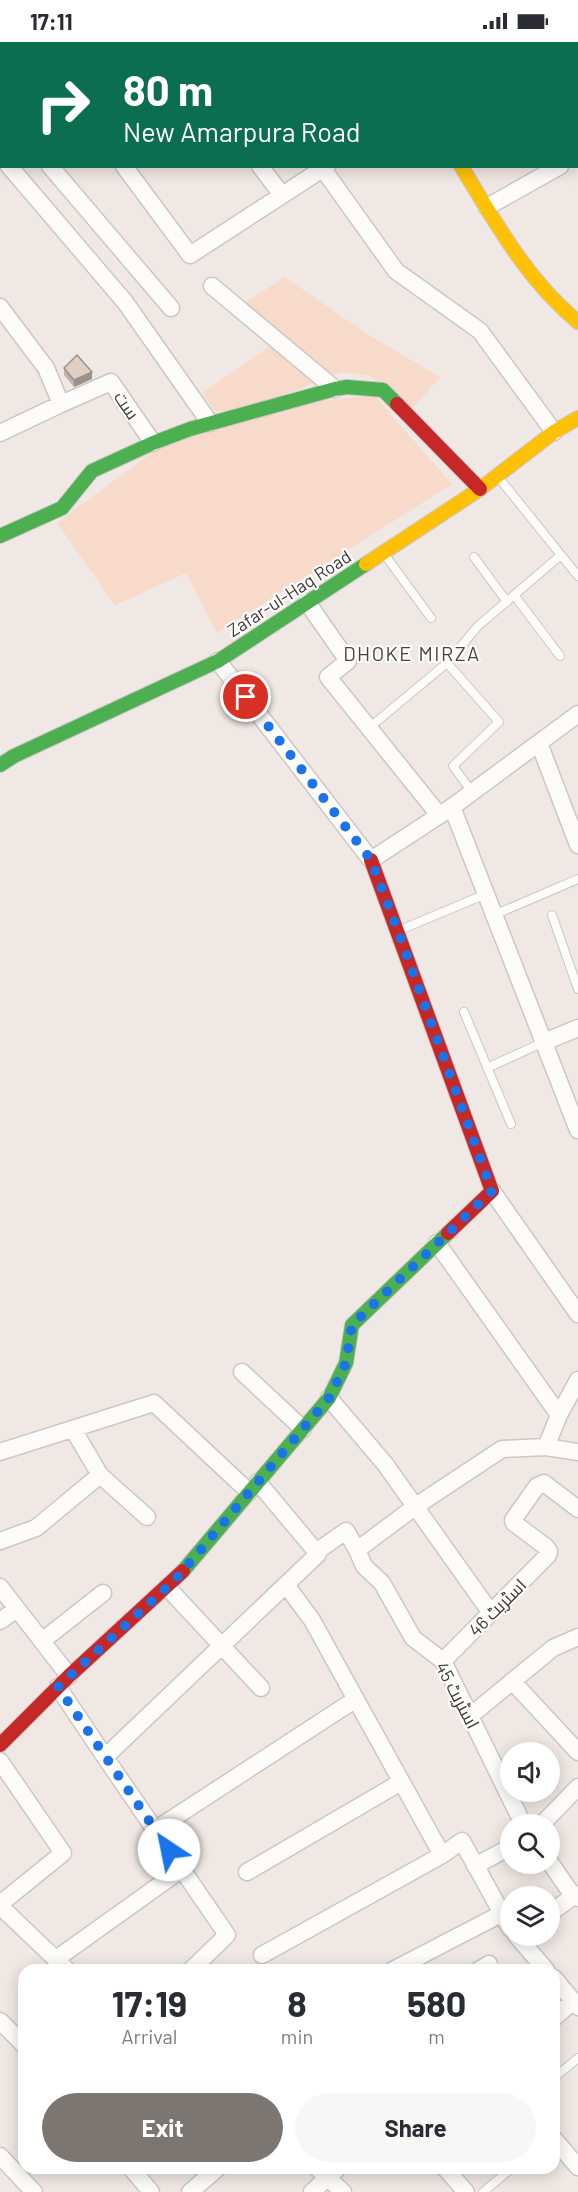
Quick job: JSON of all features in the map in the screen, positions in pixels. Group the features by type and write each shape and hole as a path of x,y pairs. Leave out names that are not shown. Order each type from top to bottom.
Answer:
{"street":[{"path":"11,168 125,302 210,423"},
{"path":"52,168 171,308"},
{"path":"125,168 190,255 325,168 396,271 480,331 554,432"},
{"path":"262,168 282,195"},
{"path":"462,168 519,260 560,309 578,322"},
{"path":"487,207 556,168"},
{"path":"212,286 335,389"},
{"path":"0,307 46,368 61,404"},
{"name":"ست","path":"0,434 111,382 153,443"},
{"path":"0,536 62,508 92,471 153,443 210,423 347,387 383,390 480,489"},
{"name":"Zafar-ul-Haq Road","path":"0,765 14,756 218,661 480,489 554,432 575,426"},
{"path":"307,602 348,661 328,677 369,728 445,811 486,894 578,1130"},
{"path":"218,661 371,860 492,1191 578,1314"},
{"path":"371,860 472,792 578,714"},
{"path":"539,743 578,845"},
{"path":"544,1042 578,1028"},
{"path":"0,1745 167,1587 329,1398 346,1363 352,1325 492,1191"},
{"path":"437,1243 559,1415"},
{"path":"242,1372 303,1429"},
{"path":"546,1447 559,1415 578,1380"},
{"path":"329,1398 385,1464 491,1614"},
{"path":"0,1452 154,1403 254,1487 318,1554 105,1757"},
{"path":"73,1429 100,1474 147,1516"},
{"path":"357,1550 416,1506 502,1449 546,1447 578,1452"},
{"path":"0,1540 36,1528 100,1474"},
{"name":"اسٹریٹ 46","path":"443,1661 548,1555 549,1551 514,1523 514,1517 540,1483 544,1483 578,1509"},
{"name":"اسٹریٹ 45","path":"316,1552 346,1531 364,1566 382,1583 413,1638 443,1661 518,1814"},
{"path":"286,1585 312,1620 442,1855"},
{"path":"0,1587 42,1641 105,1757 227,1935 197,1964"},
{"path":"167,1587 261,1688"},
{"path":"42,1641 103,1593"},
{"path":"0,1621 17,1608"},
{"path":"470,1716 554,1648 578,1637"},
{"path":"512,1681 578,1752"},
{"path":"155,1830 356,1699"},
{"path":"0,1761 63,1853 0,1905 61,1964 183,1869"},
{"path":"247,1872 401,1782"},
{"path":"552,1814 578,1787"},
{"path":"262,1955 442,1855 462,1841 500,1908"},
{"path":"475,1866 500,1852"},
{"path":"559,1874 577,1896 560,1907"},
{"path":"411,1964 500,1934"},
{"path":"526,1946 541,1964"},
{"path":"560,1985 576,2004 560,2014"},
{"path":"0,2021 18,2039"},
{"path":"560,2146 578,2167"},
{"path":"0,2156 34,2192"},
{"path":"136,2174 151,2192"},
{"path":"190,2192 211,2174"},
{"path":"312,2192 326,2174"},
{"path":"330,2174 343,2192"},
{"path":"450,2174 466,2192"}],"lane":[{"path":"497,476 578,576"},
{"path":"383,553 431,618"},
{"path":"369,728 447,663 478,626 561,555"},
{"path":"474,557 507,602"},
{"path":"514,595 560,656"},
{"path":"447,663 499,722 453,766 472,792"},
{"path":"494,915 578,879"},
{"path":"398,931 486,894"},
{"path":"552,915 578,989"},
{"path":"464,1012 511,1124"},
{"path":"487,1068 544,1042"},
{"path":"560,2073 578,2058"},
{"path":"483,2192 505,2174"}],"shaded area":[{"path":"285,277 367,334 440,377 411,410 371,376 342,372 243,411 215,411 202,393 269,347 279,337 244,303"},
{"path":"374,395 452,484 217,633 186,573 115,605 57,523 162,445 302,403"}],"building":[{"path":"77,355 92,372 74,380 64,368"}],"traffic: fast":[{"path":"0,536 62,508 92,471 190,429 347,387 383,390 397,404"},
{"path":"0,765 14,756 218,661 366,564"},
{"path":"183,1571 329,1398 346,1363 352,1325 448,1233"}],"traffic: slow":[{"path":"462,168 527,269 559,305 578,322"},
{"path":"366,564 480,489 554,432 578,418"}],"traffic: jam":[{"path":"397,404 480,489"},
{"path":"371,860 492,1191 448,1233"},
{"path":"0,1745 69,1676 183,1571"}],"district":[{"name":"DHOKE MIRZA","path":"412,653"}],"route":[{"path":"169,1850 58,1687 176,1579 329,1398 346,1363 352,1325 492,1191 371,860 246,697"}]}
